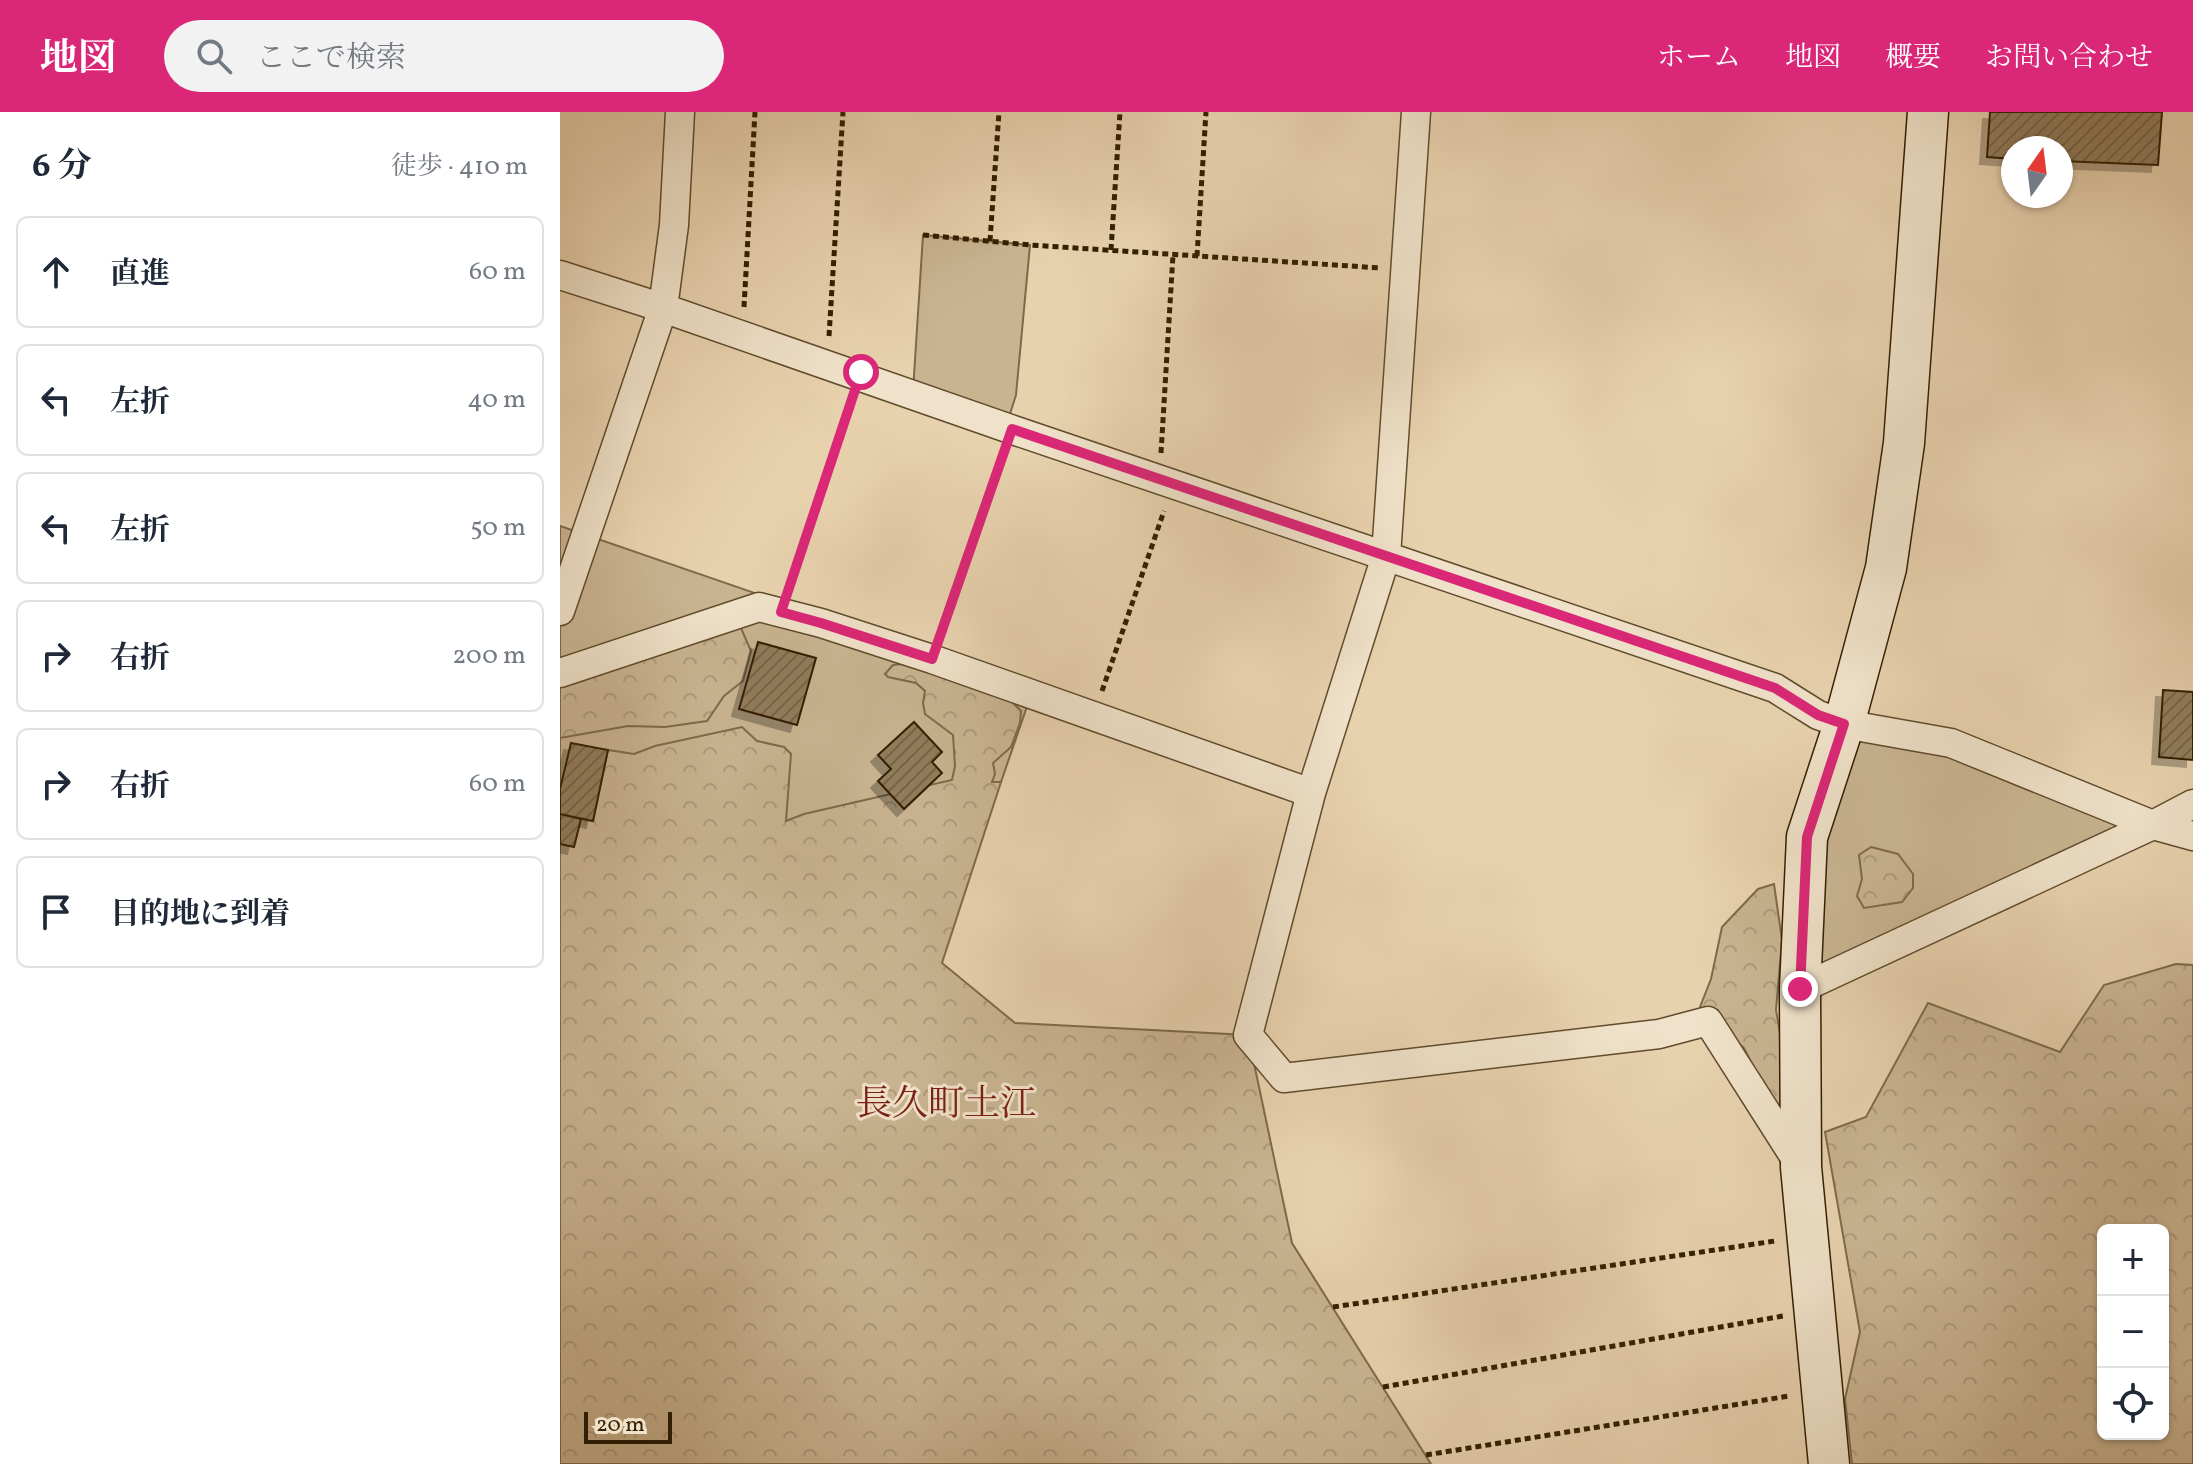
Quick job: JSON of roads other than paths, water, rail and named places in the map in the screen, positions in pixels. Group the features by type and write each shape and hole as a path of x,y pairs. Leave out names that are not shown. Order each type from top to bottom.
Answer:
{"street":[{"path":"560,611 663,308 674,225 680,112"},
{"path":"1416,112 1386,556 1311,793 1248,1035 1284,1078 1659,1034 1708,1021 1801,1167"},
{"path":"1829,1464 1801,1167 1800,989 1807,837 1844,724 1886,568 1904,443 1928,112"},
{"path":"560,275 1012,429 1167,472 1386,556 1775,688 1818,715 1844,724 1951,743 2153,825 2193,836"},
{"path":"560,673 759,607 821,623 932,659 1311,793"},
{"path":"1800,989 2193,804"}],"district":[{"name":"長久町土江","path":"946,1102"}]}
